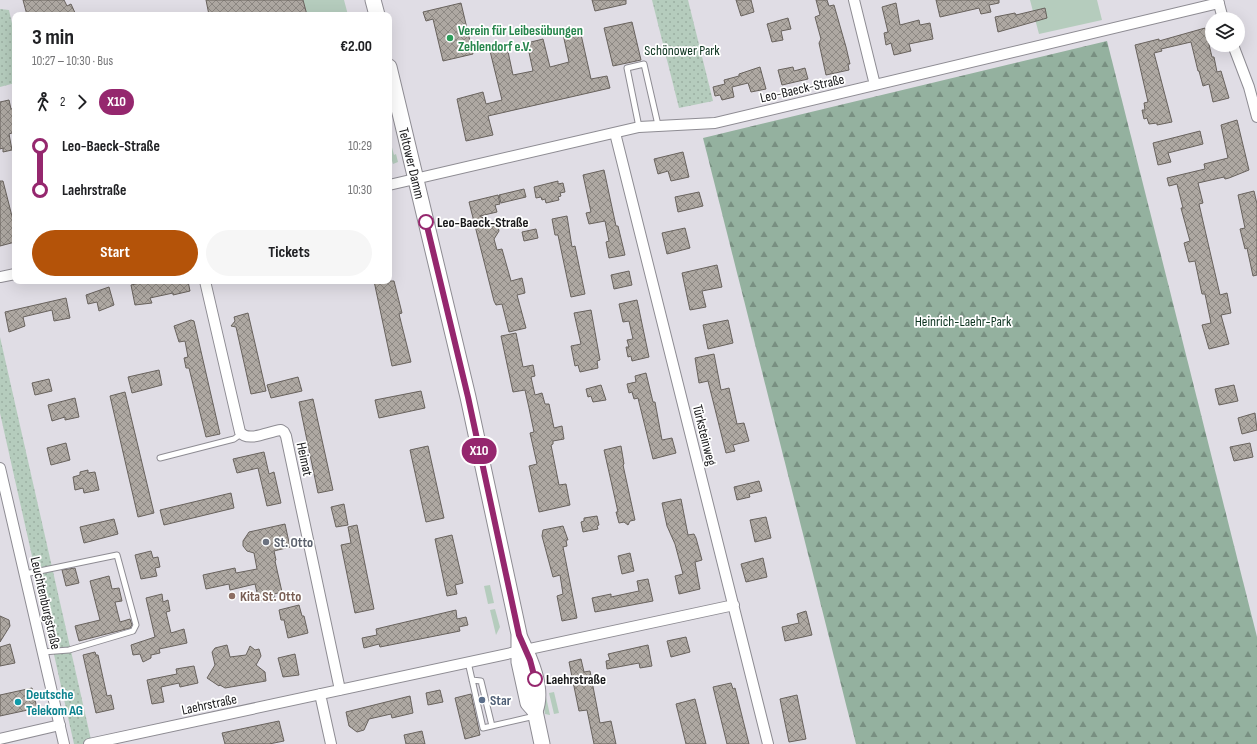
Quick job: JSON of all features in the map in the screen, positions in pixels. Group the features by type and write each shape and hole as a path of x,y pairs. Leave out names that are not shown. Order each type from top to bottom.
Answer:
{"main road":[{"path":"372,0 376,12"},
{"name":"Teltower Damm","path":"392,79 468,397 522,651 530,660 539,701 536,714 542,744"}],"street":[{"path":"854,0 875,85"},
{"path":"1219,2 1221,12"},
{"name":"Leo-Baeck-Straße","path":"392,184 640,127 658,125 695,126 715,123 1219,2"},
{"path":"1236,52 1255,102 1257,117"},
{"name":"Türksteinweg","path":"615,133 768,744"},
{"path":"0,277 12,275"},
{"path":"206,284 241,434"},
{"name":"Heimat","path":"241,434 249,437 281,430 285,434 340,690"},
{"name":"Leuchtenburgstraße","path":"0,468 64,744"},
{"name":"Laehrstraße","path":"89,744 734,605"},
{"path":"320,694 331,744"},
{"path":"0,739 60,725"}],"lane":[{"path":"640,127 627,68 644,64 658,125"},
{"path":"160,458 234,439 241,434"},
{"path":"25,574 117,555 136,625 133,631 106,640 69,650 43,652"},
{"path":"468,662 484,728 536,714"},
{"path":"472,680 481,681 492,726"}],"green space":[{"path":"303,0 344,0 347,12 306,12"},
{"name":"Schönower Park","path":"652,0 688,0 713,101 679,108"},
{"path":"1030,0 1097,0 1102,20 1039,34"},
{"path":"0,9 9,10 12,24 12,84 0,87"},
{"name":"Heinrich-Laehr-Park","path":"1107,41 1257,637 1257,744 856,744 703,138"},
{"path":"392,147 398,162 393,164 392,161"},
{"path":"0,337 92,744 74,744 0,413"},
{"path":"490,585 494,603 488,604 484,586"},
{"path":"495,609 500,627 496,635 490,610"},
{"path":"554,692 559,713 554,714 549,693"},
{"path":"546,697 550,715 545,714 542,698"}],"building":[{"path":"23,0 64,0 67,6 71,4 75,12 26,12"},
{"path":"206,0 303,0 306,12 208,12"},
{"path":"592,0 626,0 626,4 595,11"},
{"path":"736,0 751,0 754,12 741,16"},
{"path":"816,0 827,0 829,6 834,5 850,64 848,64 849,70 826,75 819,43 821,39 815,17 820,15"},
{"path":"936,0 999,0 999,3 989,5 991,12 981,14 979,8 940,17"},
{"path":"461,3 473,54 443,61 433,19 426,21 423,12"},
{"path":"896,3 900,25 919,20 920,25 930,23 933,39 909,44 911,51 894,55 891,43 886,45 884,33 888,32 882,7"},
{"path":"1045,8 1047,18 998,32 995,17 1015,13 1016,15"},
{"path":"788,18 791,29 781,31 783,40 772,42 767,24"},
{"path":"632,22 641,60 613,66 604,28"},
{"path":"1205,28 1205,52 1211,52 1212,57 1214,57 1217,72 1221,71 1229,98 1213,102 1209,84 1203,86 1191,42 1161,49 1162,51 1154,53 1172,122 1157,125 1157,123 1149,124 1147,118 1144,119 1142,110 1145,110 1144,103 1148,102 1135,45 1159,39 1159,41"},
{"path":"580,30 591,79 607,76 610,88 488,116 493,135 466,141 457,99 483,92 486,104 502,100 490,51 507,47 513,75 533,71 527,43 543,39 550,67 569,62 563,34"},
{"path":"760,67 766,89 751,92 748,83 732,87 734,97 722,100 720,95 715,96 713,87 725,84 724,80 739,76 739,74"},
{"path":"793,67 794,71 805,68 808,79 782,85 778,70"},
{"path":"9,100 12,109 12,133 9,134 12,150 3,152 3,148 0,149 0,102"},
{"path":"1237,120 1249,170 1229,178 1225,179 1224,177 1198,183 1203,203 1199,204 1220,295 1227,293 1231,313 1221,315 1229,344 1209,349 1202,325 1211,323 1205,294 1202,294 1195,261 1189,262 1184,243 1190,241 1181,208 1183,208 1177,184 1169,186 1167,178 1205,169 1204,164 1228,158 1221,125"},
{"path":"1200,131 1203,144 1168,153 1171,162 1158,165 1153,143"},
{"path":"683,152 689,177 671,181 668,171 658,174 654,159"},
{"path":"604,170 616,226 618,226 625,255 609,258 606,242 609,241 605,221 589,224 586,213 591,212 583,175"},
{"path":"0,181 3,181 12,216 12,243 0,246"},
{"path":"558,181 558,184 563,183 565,192 560,193 561,196 558,197 559,200 546,203 545,199 542,200 541,197 536,198 534,187"},
{"path":"524,189 526,197 501,203 499,195"},
{"path":"1254,191 1257,204 1257,275 1253,276 1247,248 1245,249 1240,229 1245,228 1238,195"},
{"path":"699,192 703,206 678,212 675,197"},
{"path":"498,195 500,204 495,205 497,212 480,216 498,227 499,231 494,239 497,250 502,249 511,281 522,278 525,293 517,295 526,328 509,332 502,304 496,305 494,301 469,202"},
{"path":"567,216 572,247 575,246 585,294 571,297 558,235 555,235 552,219"},
{"path":"685,228 690,248 667,254 662,233"},
{"path":"536,229 538,238 524,241 522,232"},
{"path":"717,265 722,287 702,291 706,307 690,310 682,273"},
{"path":"629,271 632,285 614,289 611,275"},
{"path":"392,281 394,281 402,313 399,314 411,362 392,366 375,284 392,284"},
{"path":"189,284 190,291 150,298 152,303 135,305 131,285"},
{"path":"109,287 114,305 99,311 97,302 88,304 86,295"},
{"path":"66,298 70,318 54,321 52,310 23,317 25,326 9,332 5,312"},
{"path":"637,300 649,357 632,361 631,356 628,357 626,347 629,347 627,340 633,339 629,321 623,322 619,304"},
{"path":"591,310 600,360 597,361 598,368 580,372 578,365 575,366 571,346 581,344 574,313"},
{"path":"248,313 266,391 251,394 236,327 231,326 235,321 234,317"},
{"path":"191,320 194,321 220,434 206,437 189,368 186,368 184,358 188,357 185,341 179,342 174,326"},
{"path":"728,320 733,343 708,349 703,325"},
{"path":"516,333 523,367 533,365 535,376 531,377 535,395 542,393 545,404 549,404 554,428 562,426 564,439 553,441 553,444 551,445 559,485 566,484 570,505 539,512 529,466 537,464 530,433 534,432 529,408 525,390 513,392 501,336"},
{"path":"714,354 721,390 729,388 737,424 744,423 749,441 733,445 735,451 726,453 708,381 699,383 695,358"},
{"path":"159,370 162,385 132,393 128,377"},
{"path":"646,373 653,402 655,402 662,440 672,438 676,453 653,459 638,398 634,399 632,392 629,393 627,384 636,382 635,376"},
{"path":"298,377 302,391 271,398 267,385"},
{"path":"49,379 52,391 35,395 32,383"},
{"path":"601,385 606,400 593,402 591,396 588,397 586,389"},
{"path":"1234,385 1238,401 1219,405 1215,389"},
{"path":"421,391 425,408 379,418 375,400"},
{"path":"125,392 154,513 138,517 110,396"},
{"path":"75,398 79,417 65,420 65,417 52,421 48,405"},
{"path":"313,399 333,490 318,493 299,402"},
{"path":"1255,413 1257,430 1242,434 1238,418"},
{"path":"66,443 70,460 51,465 47,448"},
{"path":"1250,443 1253,457 1234,461 1230,447"},
{"path":"428,446 444,518 426,522 410,450"},
{"path":"621,446 623,465 635,520 630,521 628,525 624,522 619,523 616,512 618,512 604,450"},
{"path":"264,452 269,474 274,472 281,503 267,506 258,468 237,473 233,459"},
{"path":"88,470 88,473 95,472 99,490 84,493 83,488 75,490 73,477 80,475 80,472"},
{"path":"759,481 762,491 749,494 750,497 737,500 734,487"},
{"path":"231,493 234,508 164,525 160,510"},
{"path":"681,499 688,535 694,534 702,560 695,562 700,589 679,594 675,576 683,574 675,544 667,526 662,503"},
{"path":"344,504 348,525 336,527 331,507"},
{"path":"597,516 599,525 597,526 598,529 583,532 581,522 584,521 584,518"},
{"path":"766,517 771,538 755,542 750,520"},
{"path":"114,519 118,534 84,543 80,527"},
{"path":"285,524 290,547 274,551 282,592 274,594 275,598 259,601 255,584 230,590 229,584 206,589 203,575 235,568 236,573 257,569 254,553 247,551 243,546 243,541 249,532"},
{"path":"357,525 374,609 355,613 341,545 351,543 348,527"},
{"path":"563,526 568,540 566,540 567,546 563,547 577,618 562,621 557,596 563,594 560,575 553,577 542,536 543,530"},
{"path":"452,535 463,583 455,585 457,594 447,596 435,539"},
{"path":"151,551 153,558 158,557 160,567 155,568 157,576 141,579 135,555"},
{"path":"630,553 634,571 622,574 618,556"},
{"path":"763,558 767,577 746,582 741,564"},
{"path":"75,568 79,583 66,586 62,570"},
{"path":"109,576 112,589 119,588 122,601 115,602 120,622 130,619 132,625 130,628 79,641 75,626 100,620 90,581"},
{"path":"648,579 653,601 595,612 592,598 611,594 611,597 639,591 637,581"},
{"path":"162,594 163,602 168,600 170,611 166,612 171,633 184,629 187,643 159,649 160,653 151,655 151,658 143,662 140,654 133,655 131,645 155,637 146,598"},
{"path":"299,605 302,616 304,616 308,633 288,638 284,620 281,620 279,610"},
{"path":"456,610 457,619 466,617 468,625 459,627 460,631 380,647 379,644 364,648 362,638 377,635 376,629"},
{"path":"806,611 812,635 785,641 782,627 799,623 797,614"},
{"path":"0,616 9,620 10,626 0,642"},
{"path":"686,637 690,652 671,657 667,641"},
{"path":"10,644 15,663 0,666 0,647"},
{"path":"227,645 230,657 246,655 250,646 255,650 259,649 261,656 256,665 265,672 266,681 225,688 207,678 215,665 212,652 215,648"},
{"path":"648,645 652,666 640,668 639,663 607,669 606,661 610,660 608,654"},
{"path":"95,652 96,655 98,655 107,696 111,695 114,709 96,713 83,655"},
{"path":"295,654 299,675 283,677 278,658"},
{"path":"581,659 584,672 590,671 600,723 611,721 616,744 594,744 587,710 579,711 569,662"},
{"path":"194,666 198,683 180,687 179,683 161,687 164,702 152,704 147,680 177,674 176,669"},
{"path":"731,683 733,689 735,688 749,744 727,744 713,687"},
{"name":"Deutsche Telekom AG","path":"32,688 37,708 0,716 0,695"},
{"path":"440,690 443,702 428,705 426,693"},
{"path":"471,694 480,735 465,739 455,698"},
{"path":"797,695 806,739 789,742 780,699"},
{"path":"410,696 413,713 392,718 391,714 369,719 364,730 357,732 349,726 346,712"},
{"path":"695,699 706,744 686,744 676,704"},
{"path":"279,721 284,741 269,744 225,744 222,733"},
{"path":"422,731 425,744 406,744 404,735"}],"bus line":[{"name":"X10","path":"426,222 468,397 519,635 530,660 535,679"}],"place":[{"name":"Verein für Leibesübungen Zehlendorf e.V.","path":"450,38"},
{"name":"Leo-Baeck-Straße","path":"426,222"},
{"name":"St. Otto","path":"266,542"},
{"name":"Kita St. Otto","path":"232,596"},
{"name":"Laehrstraße","path":"535,679"},
{"name":"Star","path":"482,700"},
{"name":"Deutsche Telekom AG","path":"18,702"}]}
